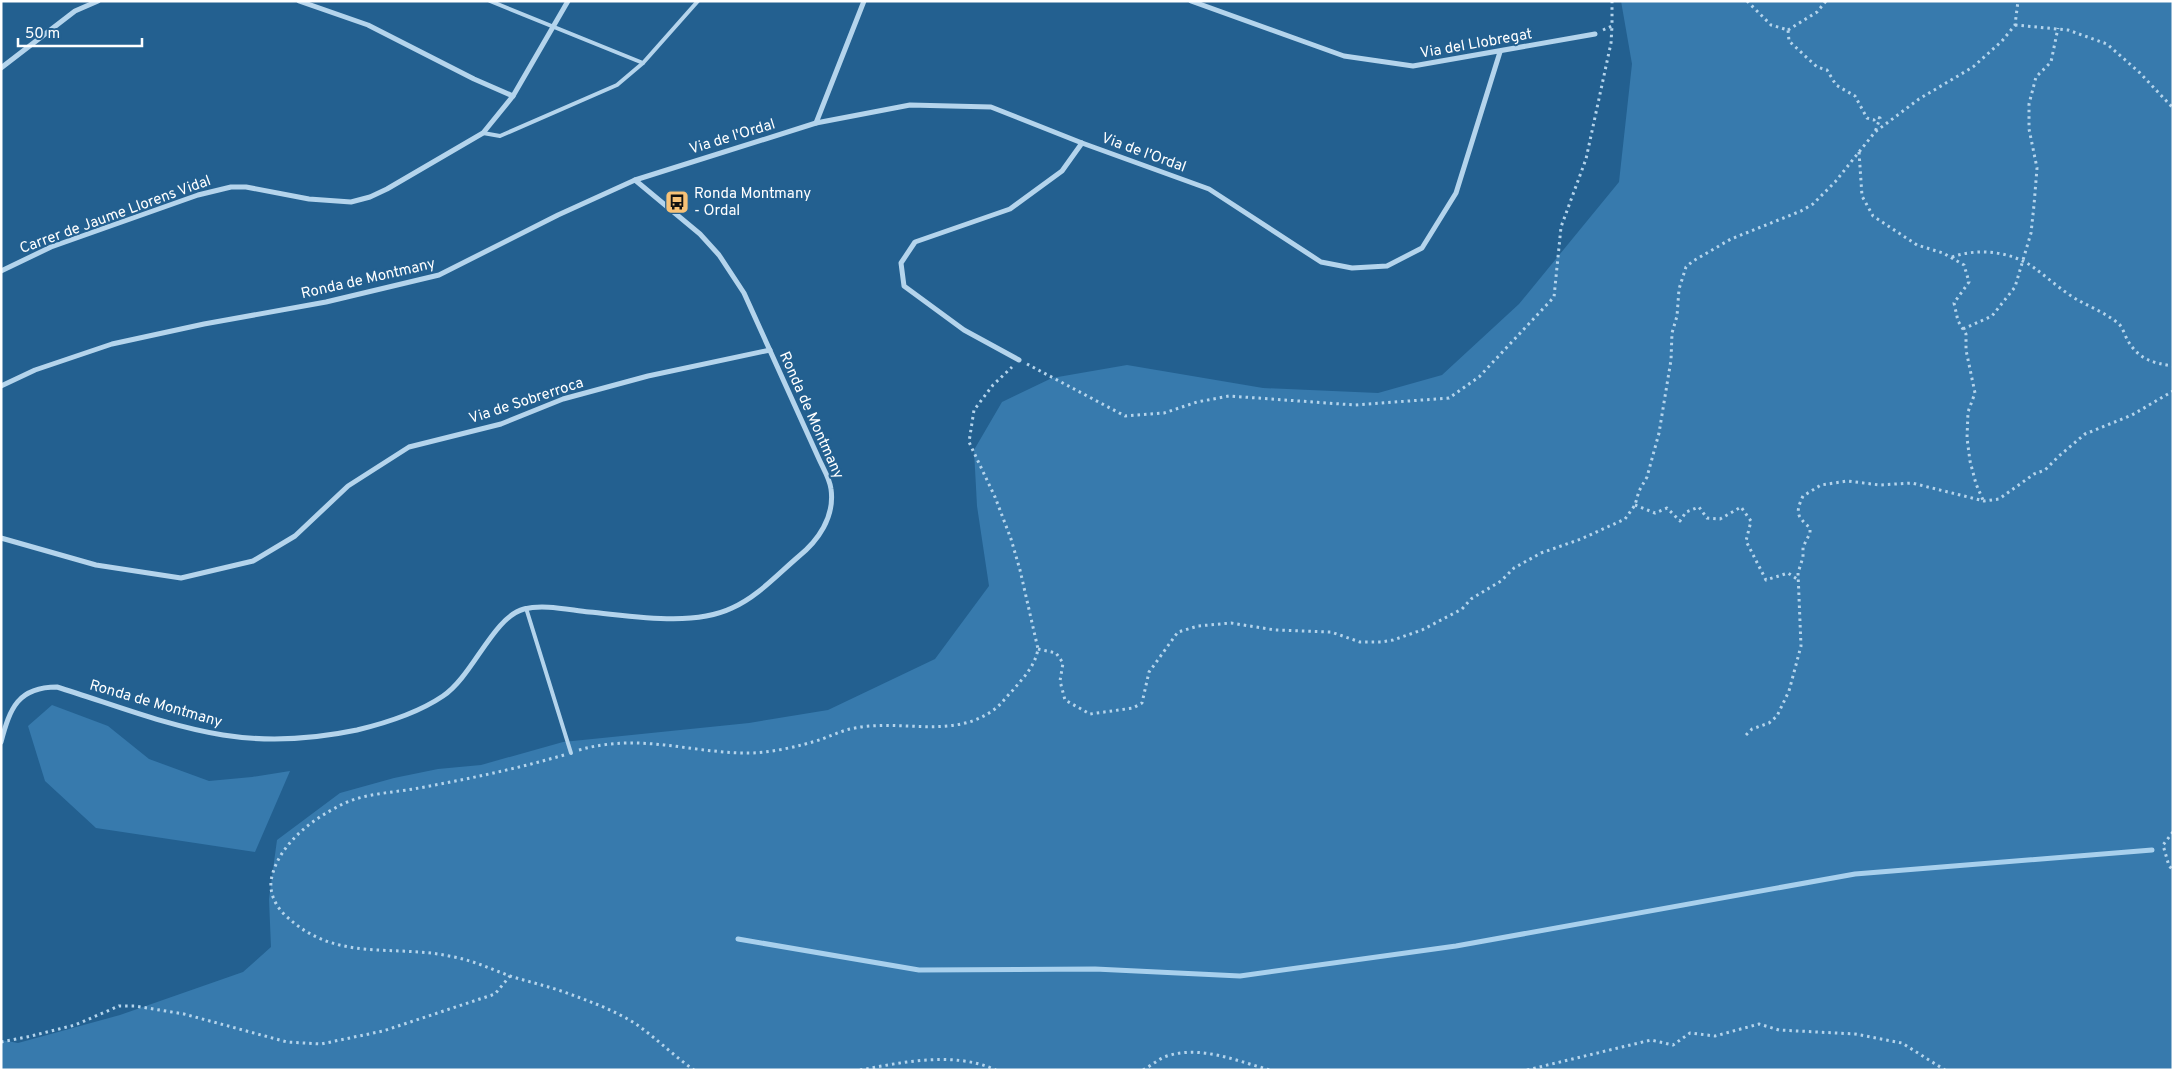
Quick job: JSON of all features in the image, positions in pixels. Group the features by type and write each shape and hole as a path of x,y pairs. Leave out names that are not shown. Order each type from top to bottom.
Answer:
{"street":[{"path":"1,68 75,11 98,1"},
{"path":"300,1 368,26 474,79 513,96"},
{"name":"Carrer de Jaume Llorens Vidal","path":"1,271 51,247 198,195 231,187 246,187 330,201 351,202 370,197 387,189 483,133 513,96 568,1"},
{"path":"816,123 864,1"},
{"name":"Via del Llobregat","path":"1191,1 1344,56 1414,66 1594,34"},
{"name":"Via de l'Ordal","path":"635,180 816,123 910,105 991,107 1082,144 1209,189 1321,262 1352,268 1387,266 1422,248 1456,193 1500,52"},
{"path":"1019,360 964,330 904,286 901,263 915,242 1010,209 1062,170 1082,144"},
{"name":"Ronda de Montmany","path":"1,386 35,370 112,344 204,324 326,302 439,275 558,214 635,180 700,234 719,255 744,293 831,487 830,511 818,537 810,548 746,601 713,615 685,618 635,616 550,608 526,608 507,618 463,678 445,695 406,715 371,726 333,735 253,739 194,729 57,687 42,687 26,693 14,706 1,742"},
{"name":"Via de Sobrerroca","path":"1,538 96,565 182,578 253,561 294,536 348,486 409,447 501,424 563,399 638,378 770,350"}],"lane":[{"path":"490,1 552,28 643,63"},
{"path":"483,133 500,136 617,85 643,63 698,1"},
{"path":"526,608 571,753"}],"path":[{"path":"694,1070 636,1024 618,1013 563,992 510,976 480,964 449,956 357,948 322,941 299,928 279,910 271,892 273,871 286,848 300,833 338,806 350,801 484,776 608,744 630,742 746,754 821,740 856,728 901,725 946,726 965,724 986,715 999,705 1036,660 1038,649 1020,570 1011,540 969,442 974,410 993,385 1019,360 1125,416 1164,413 1198,402 1229,396 1355,405 1449,398 1478,377 1554,297 1561,227 1586,158 1611,43 1612,1"},
{"path":"1747,1 1771,25 1788,30 1817,12 1826,1"},
{"path":"1038,649 1056,653 1063,663 1060,681 1065,700 1090,714 1134,708 1142,703 1148,672 1178,632 1198,626 1231,623 1275,630 1331,632 1360,642 1394,640 1422,630 1449,617 1462,609 1471,599 1501,581 1514,568 1541,553 1581,539 1625,519 1647,477 1659,433 1671,360 1672,334 1677,316 1679,289 1686,267 1731,239 1801,212 1813,204 1835,182 1875,132 1920,99 1973,67 2002,41 2015,25 2018,1"},
{"path":"2015,25 2068,30 2107,44 2140,73 2173,108"},
{"path":"1594,34 1612,26"},
{"path":"1962,329 1992,316 2015,287 2031,234 2037,168 2029,129 2029,104 2036,77 2051,62 2058,28"},
{"path":"1788,30 1789,41 1817,68 1827,70 1836,85 1855,96 1867,118 1874,120 1877,117 1880,118 1875,132"},
{"path":"1859,151 1862,196 1873,216 1917,245 1944,253 1964,265 1969,282 1954,303 1958,321 1966,334 1966,350 1975,393 1968,412 1967,438 1976,484 1984,500"},
{"path":"1952,258 1965,252 1993,252 2013,257 2031,265 2075,298 2120,325 2128,342 2142,358 2173,366"},
{"path":"1746,735 1752,729 1769,723 1777,716 1789,691 1801,646 1798,573 1803,558 1803,547 1810,533 1810,528 1800,521 1798,514 1803,496 1821,485 1847,481 1880,485 1912,483 1984,500 2000,500 2034,474 2045,470 2085,434 2132,415 2173,392"},
{"path":"1634,505 1654,513 1667,508 1680,521 1686,512 1699,507 1707,518 1720,519 1741,508 1751,521 1746,541 1766,580 1788,573 1798,579"},
{"path":"2173,832 2163,845 2173,870"},
{"path":"1,1042 75,1025 119,1006 135,1006 184,1014 287,1042 321,1044 383,1031 495,994 510,976"},
{"path":"1527,1070 1651,1040 1673,1045 1690,1033 1715,1036 1759,1024 1779,1030 1855,1034 1902,1043 1945,1070"},
{"path":"1142,1070 1165,1057 1185,1052 1206,1053 1270,1070"},
{"path":"860,1070 946,1058 984,1065 996,1070"}],"shaded area":[{"path":"1621,1 2173,1 2173,1070 1,1070 1,1040 18,1043 120,1015 243,972 271,947 269,899 277,840 340,793 394,778 438,769 481,765 563,742 749,723 828,710 935,659 989,586 977,506 974,450 1002,402 1052,378 1127,365 1263,388 1378,393 1442,375 1519,304 1619,182 1632,64"},
{"path":"52,705 108,726 149,759 209,781 290,771 255,852 96,828 45,781 28,726"}],"waterway":[{"path":"738,939 919,970 1095,969 1240,976 1456,946 1855,874 2152,850"}],"place":[{"name":"Ronda Montmany - Ordal","path":"677,202"}]}
